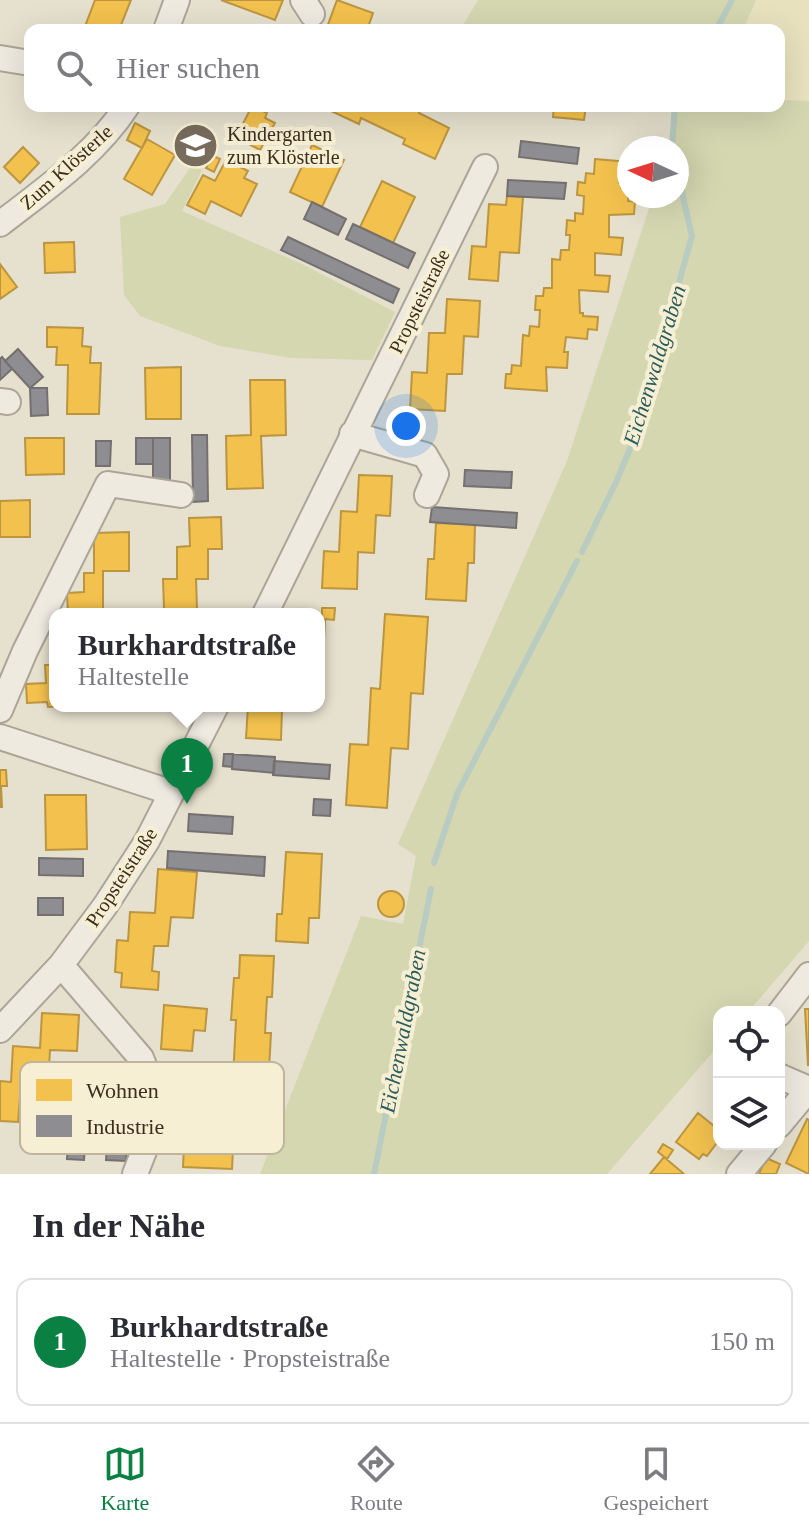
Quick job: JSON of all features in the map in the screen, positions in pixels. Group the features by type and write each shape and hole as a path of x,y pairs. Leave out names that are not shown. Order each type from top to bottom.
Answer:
{"street":[{"path":"168,24 177,0"},
{"path":"0,58 24,62"},
{"name":"Zum Klösterle","path":"0,224 87,154 123,112"},
{"name":"Propsteistraße","path":"268,608 485,167"},
{"path":"352,434 425,455 436,474 427,495"},
{"path":"0,710 25,651 108,484 181,495"},
{"name":"Propsteistraße","path":"0,1030 61,965 105,906 147,841 213,712"},
{"path":"0,737 170,792"},
{"path":"61,965 143,1062"},
{"path":"785,1006 809,975"},
{"path":"784,1078 809,1089 785,1118"},
{"path":"739,1174 759,1150"},
{"path":"135,1174 143,1154"}],"shaded area":[{"path":"756,0 809,0 809,101 785,100 785,24 746,24"}],"green space":[{"path":"478,0 756,0 746,24 464,24"},
{"path":"785,100 809,101 809,941 753,1006 713,1006 713,1052 607,1174 260,1174 268,1154 284,1154 284,1113 361,916 403,924 416,856 398,844 567,461 649,208 689,208 689,136 670,136 672,112 785,112"},
{"path":"192,165 202,170 182,211 302,264 395,312 372,360 291,358 220,346 140,316 124,295 120,217 165,204"}],"building: Wohnen":[{"path":"95,0 131,0 121,24 86,24"},
{"path":"221,0 283,0 275,20"},
{"path":"337,0 373,13 369,24 328,24"},
{"path":"249,112 265,112 265,118 275,123 260,150 236,137"},
{"path":"333,112 419,112 449,128 435,159 403,144 405,139 361,118 359,124"},
{"path":"553,112 585,112 584,120 553,117"},
{"path":"135,123 150,131 142,148 127,140"},
{"path":"147,139 175,155 152,195 124,179"},
{"path":"312,145 344,160 322,207 290,192"},
{"path":"23,147 39,163 20,183 4,167"},
{"path":"213,156 220,159 214,172 206,168"},
{"path":"595,159 617,161 617,208 634,208 634,214 609,215 609,237 623,238 621,255 595,253 595,275 610,276 608,292 579,290 580,313 598,317 597,330 588,329 587,339 566,337 564,352 568,352 567,368 546,367 547,391 505,388 506,374 511,374 512,365 521,366 523,335 529,336 530,326 539,327 540,310 535,310 536,296 543,296 544,288 552,288 552,259 560,260 561,250 569,250 567,220 575,221 575,213 583,214 584,196 577,195 578,182 585,183 586,173 594,174"},
{"path":"226,160 248,171 244,178 257,184 241,216 211,201 205,214 187,205 203,175 215,181"},
{"path":"382,181 415,197 393,243 360,227"},
{"path":"507,196 523,197 519,253 500,252 498,281 469,279 472,246 486,247 489,204 506,205"},
{"path":"74,242 75,272 45,273 44,243"},
{"path":"0,264 17,287 0,299"},
{"path":"447,299 480,301 478,337 464,336 462,374 447,374 445,411 410,409 412,372 427,373 429,333 445,333"},
{"path":"47,327 83,328 82,346 91,347 90,363 101,363 99,414 67,414 68,365 56,365 57,347 47,347"},
{"path":"181,367 181,419 146,419 145,368"},
{"path":"250,380 285,380 286,435 261,436 263,488 227,489 226,436 251,435"},
{"path":"25,438 64,438 64,474 26,475"},
{"path":"359,475 392,476 390,516 376,515 374,553 358,552 357,589 322,588 324,551 339,552 341,511 357,512"},
{"path":"30,500 30,537 0,537 0,501"},
{"path":"221,517 222,549 208,549 208,579 196,579 197,608 164,608 163,579 177,579 177,547 190,546 189,518"},
{"path":"436,523 475,524 474,563 468,563 466,601 426,599 428,559 434,559"},
{"path":"129,532 129,571 103,571 103,608 68,608 67,593 84,592 84,573 94,573 94,533"},
{"path":"325,608 335,608 334,620 325,619"},
{"path":"385,614 428,617 423,694 411,693 408,749 391,748 387,808 346,805 350,744 368,745 371,688 380,689"},
{"path":"45,665 49,665 49,707 47,702 27,703 26,684 46,683"},
{"path":"248,712 282,712 281,740 246,738"},
{"path":"0,770 6,770 7,786 1,786 2,807 0,807"},
{"path":"45,795 86,795 87,849 46,850"},
{"path":"286,852 322,854 319,918 309,918 308,943 276,941 277,914 282,914"},
{"path":"158,869 197,872 193,918 171,917 168,946 154,946 152,971 159,972 158,990 121,987 122,973 115,972 117,940 128,941 130,912 155,913"},
{"path":"391,891 400,895 404,904 400,913 391,917 382,913 378,904 382,895"},
{"path":"240,955 274,956 272,997 267,997 265,1033 271,1033 269,1062 234,1062 236,1020 231,1020 234,978 239,978"},
{"path":"164,1005 207,1009 205,1031 194,1030 192,1051 161,1049"},
{"path":"805,1009 809,1009 809,1065 808,1065"},
{"path":"42,1013 79,1015 77,1051 50,1050 49,1062 20,1062 18,1122 0,1121 0,1081 11,1082 13,1046 40,1048"},
{"path":"698,1113 713,1125 713,1148 707,1156 703,1154 699,1159 676,1142"},
{"path":"809,1120 809,1174 786,1163"},
{"path":"663,1144 673,1150 667,1159 658,1152"},
{"path":"184,1154 233,1154 232,1169 183,1167"},
{"path":"664,1157 684,1174 650,1174"},
{"path":"766,1158 780,1164 776,1174 759,1174"}],"building: Industrie":[{"path":"521,141 579,148 577,164 519,157"},
{"path":"508,180 566,183 564,199 507,196"},
{"path":"312,202 346,219 338,235 304,219"},
{"path":"353,224 415,253 408,268 346,239"},
{"path":"288,237 399,289 393,303 281,250"},
{"path":"18,349 43,377 30,388 5,361"},
{"path":"2,357 12,369 0,380 0,359"},
{"path":"30,388 47,388 48,415 31,416"},
{"path":"192,435 207,435 208,501 193,502"},
{"path":"136,438 153,438 153,464 136,464"},
{"path":"153,438 170,438 170,487 153,487"},
{"path":"96,441 111,441 110,466 96,466"},
{"path":"465,470 512,472 511,488 464,486"},
{"path":"432,507 517,513 516,528 430,522"},
{"path":"224,754 233,754 232,767 223,766"},
{"path":"233,754 275,757 274,773 232,769"},
{"path":"274,761 330,765 329,779 273,775"},
{"path":"314,799 331,800 330,816 313,815"},
{"path":"189,814 233,817 232,834 188,831"},
{"path":"168,851 265,857 264,876 167,868"},
{"path":"39,858 83,859 83,876 39,875"},
{"path":"38,898 63,898 63,915 38,915"},
{"path":"67,1154 84,1154 84,1160 67,1159"},
{"path":"106,1154 126,1154 126,1161 106,1160"}],"waterway":[{"name":"Eichenwaldgraben","path":"719,24 732,0"},
{"name":"Eichenwaldgraben","path":"673,136 675,112"},
{"name":"Eichenwaldgraben","path":"582,552 637,432 692,236 686,208"},
{"name":"Eichenwaldgraben","path":"434,863 457,794 577,561"},
{"name":"Eichenwaldgraben","path":"374,1174 431,889"}],"place":[{"name":"Kindergarten zum Klösterle","path":"196,146"},
{"name":"Burkhardtstraße","path":"187,804"}]}
